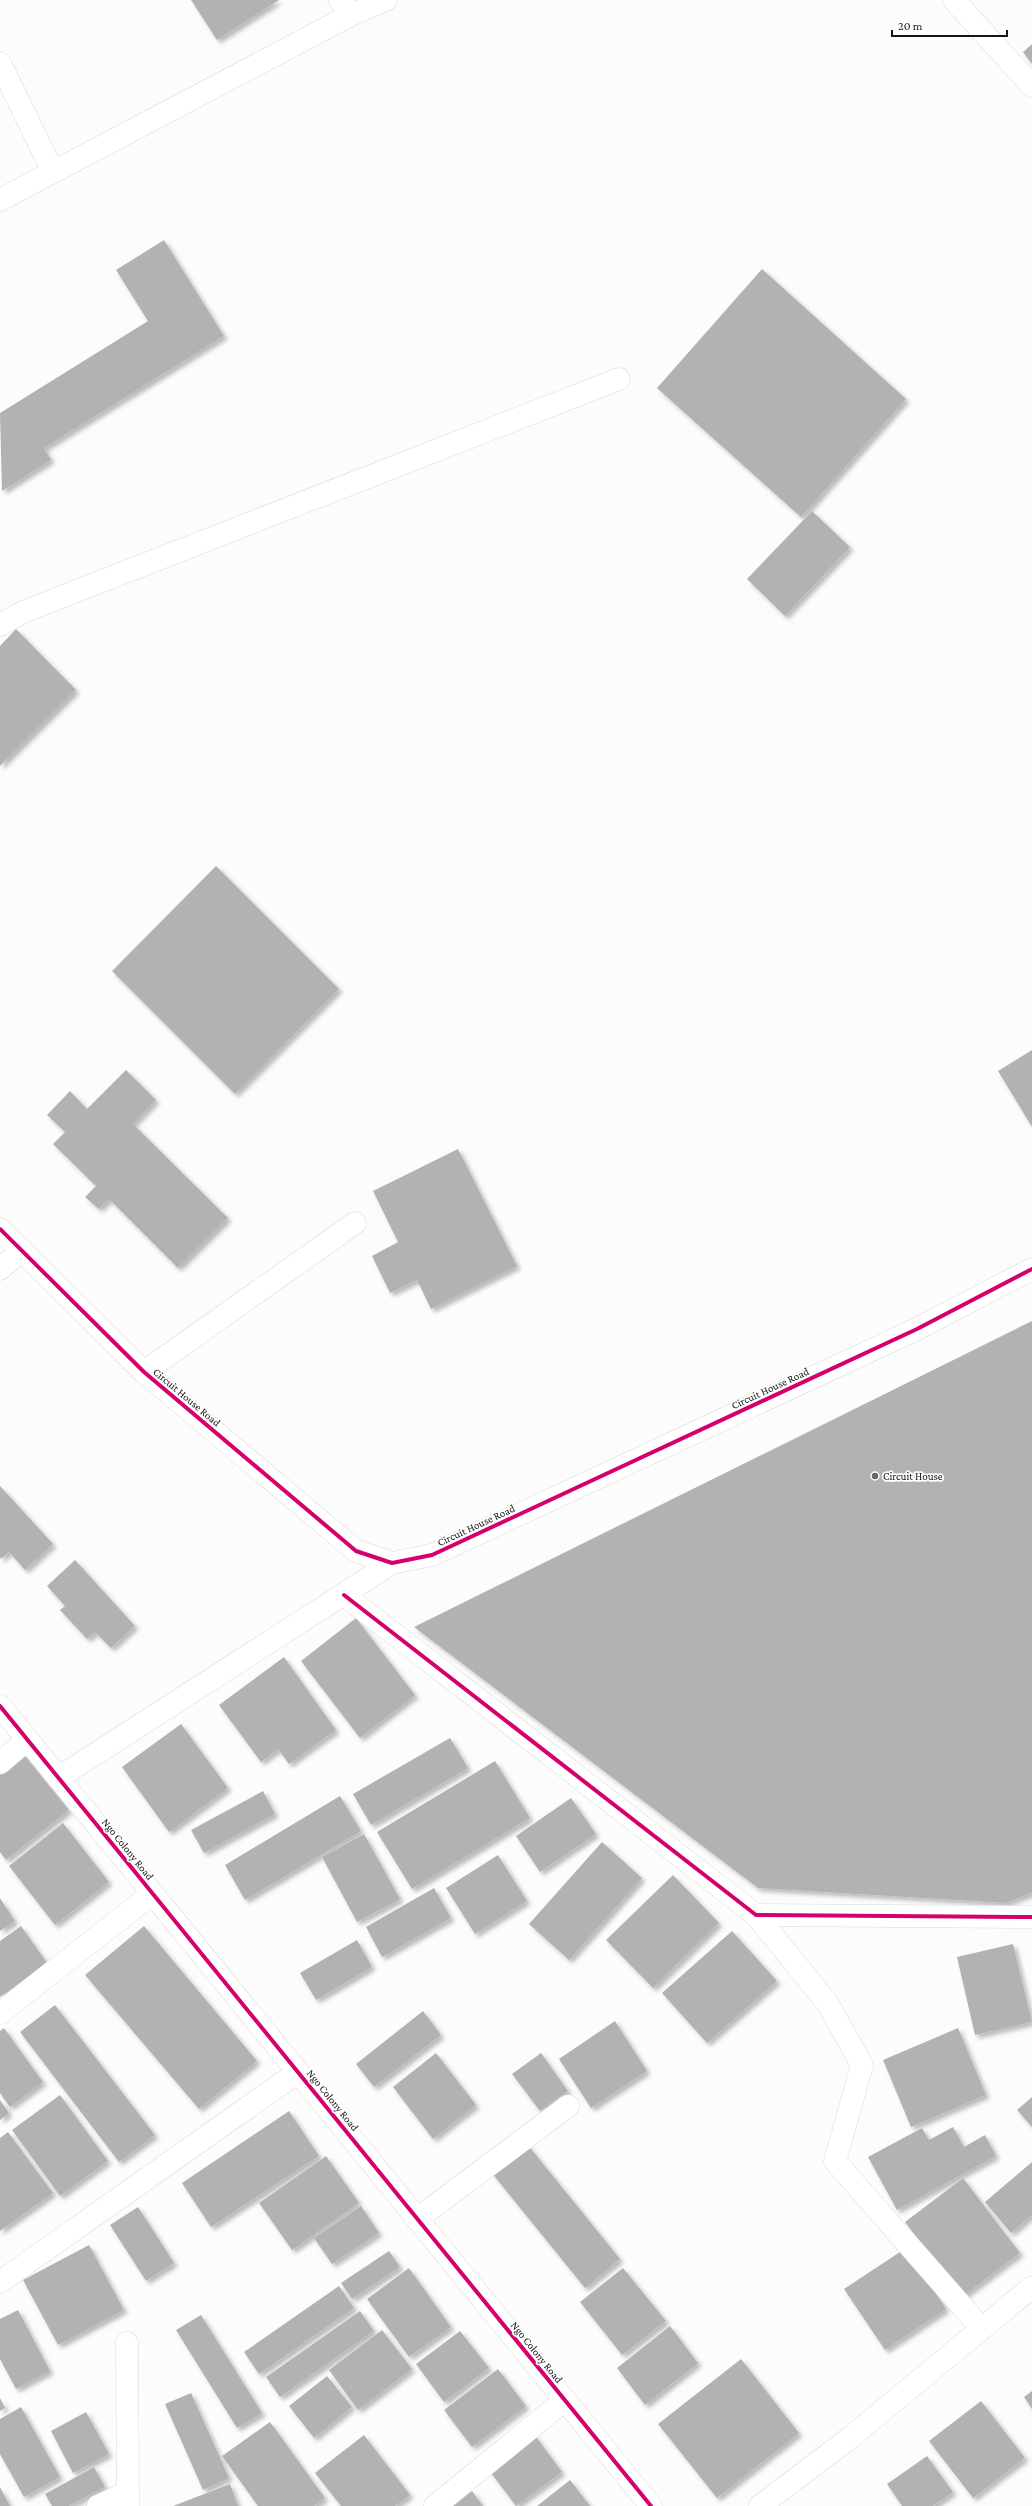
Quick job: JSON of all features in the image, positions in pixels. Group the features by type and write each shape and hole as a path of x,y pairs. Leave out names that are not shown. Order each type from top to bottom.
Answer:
{"street":[{"path":"0,200 53,172 346,8 386,0"},
{"path":"954,0 1032,86"},
{"path":"0,63 53,172"},
{"path":"0,625 31,609 619,379"},
{"path":"144,1372 355,1223"},
{"name":"Circuit House Road","path":"0,1228 144,1372 356,1551 392,1563 440,1552 917,1329 1032,1269"},
{"path":"0,1269 22,1250"},
{"path":"58,1778 392,1563"},
{"path":"344,1595 756,1915 828,2004 862,2065 835,2161 982,2329"},
{"name":"Ngo Colony Road","path":"0,1706 651,2506"},
{"path":"0,1763 27,1740"},
{"path":"0,2014 152,1894"},
{"path":"756,1915 1032,1917"},
{"path":"0,2282 298,2072"},
{"path":"418,2218 568,2106"},
{"path":"760,2506 851,2437 1032,2287"},
{"path":"98,2506 127,2500 128,2343"},
{"path":"435,2506 565,2400"}],"building":[{"path":"191,0 279,0 217,40"},
{"path":"1032,44 1032,64 1023,52"},
{"path":"164,240 224,336 44,448 51,460 2,491 0,413 148,321 116,270"},
{"path":"762,269 906,399 801,517 657,388"},
{"path":"812,511 850,547 785,616 747,579"},
{"path":"16,629 76,690 0,766 0,646"},
{"path":"216,866 339,989 235,1094 112,971"},
{"path":"1032,1050 1032,1127 998,1071"},
{"path":"126,1070 156,1100 133,1124 228,1218 178,1268 109,1199 99,1209 85,1197 96,1186 53,1144 65,1132 47,1115 70,1091 87,1109"},
{"path":"458,1149 517,1266 431,1309 417,1280 390,1293 372,1256 398,1242 373,1191"},
{"name":"Circuit House","path":"1032,1321 1032,1893 1006,1903 758,1888 414,1627"},
{"path":"0,1486 53,1544 25,1570 9,1552 1,1559 0,1557"},
{"path":"75,1560 135,1626 111,1648 95,1632 87,1639 60,1610 65,1606 47,1586"},
{"path":"356,1618 415,1695 360,1738 301,1661"},
{"path":"284,1657 336,1730 289,1764 278,1749 261,1762 219,1705"},
{"path":"181,1724 228,1788 169,1832 122,1767"},
{"path":"450,1738 468,1768 371,1825 353,1794"},
{"path":"21,1751 69,1810 6,1860 0,1852 0,1767"},
{"path":"495,1761 530,1818 412,1889 377,1832"},
{"path":"263,1791 275,1814 204,1853 191,1830"},
{"path":"340,1796 361,1831 245,1900 225,1865"},
{"path":"571,1798 596,1834 540,1872 516,1836"},
{"path":"63,1823 109,1882 55,1925 9,1866"},
{"path":"364,1834 400,1899 357,1922 322,1857"},
{"path":"602,1842 642,1878 569,1960 529,1924"},
{"path":"498,1855 527,1901 475,1934 446,1888"},
{"path":"673,1875 719,1923 653,1988 606,1940"},
{"path":"434,1888 451,1918 382,1957 366,1927"},
{"path":"0,1898 15,1921 0,1931"},
{"path":"21,1926 47,1963 0,1997 0,1941"},
{"path":"144,1926 257,2061 199,2109 85,1975"},
{"path":"732,1931 777,1981 707,2043 662,1993"},
{"path":"357,1940 372,1967 316,2000 300,1973"},
{"path":"1013,1944 1032,2022 975,2035 957,1957"},
{"path":"55,2005 155,2135 119,2162 20,2032"},
{"path":"423,2011 441,2035 374,2087 356,2064"},
{"path":"615,2021 647,2071 591,2108 559,2059"},
{"path":"4,2028 43,2082 10,2107 0,2093 0,2031"},
{"path":"958,2028 986,2095 911,2127 883,2060"},
{"path":"436,2053 476,2105 433,2139 393,2087"},
{"path":"541,2053 568,2091 540,2111 512,2074"},
{"path":"60,2095 108,2161 60,2196 12,2130"},
{"path":"1032,2097 1032,2127 1017,2110"},
{"path":"0,2100 9,2113 0,2120"},
{"path":"289,2111 319,2156 211,2227 182,2183"},
{"path":"953,2127 964,2147 985,2135 996,2156 897,2210 868,2157 922,2128 929,2140"},
{"path":"8,2132 53,2193 0,2231 0,2138"},
{"path":"527,2144 620,2259 585,2288 491,2172"},
{"path":"326,2156 359,2203 292,2250 259,2203"},
{"path":"1032,2162 1032,2215 1011,2233 985,2202"},
{"path":"963,2178 1020,2253 962,2297 905,2222"},
{"path":"361,2206 379,2233 332,2264 314,2238"},
{"path":"138,2207 174,2263 146,2281 110,2225"},
{"path":"89,2245 124,2310 58,2345 23,2280"},
{"path":"906,2248 946,2309 885,2350 844,2289"},
{"path":"389,2251 400,2267 352,2299 341,2283"},
{"path":"409,2268 451,2327 409,2357 367,2299"},
{"path":"623,2268 666,2321 622,2355 580,2302"},
{"path":"339,2286 354,2308 259,2374 244,2352"},
{"path":"18,2310 50,2371 16,2389 0,2359 0,2319"},
{"path":"360,2311 374,2331 280,2397 266,2377"},
{"path":"201,2315 262,2413 237,2428 176,2330"},
{"path":"670,2326 698,2363 645,2405 617,2368"},
{"path":"382,2330 412,2369 358,2410 329,2370"},
{"path":"460,2331 489,2368 444,2402 416,2364"},
{"path":"741,2359 799,2433 717,2498 658,2424"},
{"path":"498,2369 526,2406 472,2447 444,2410"},
{"path":"327,2376 352,2407 314,2438 289,2406"},
{"path":"1032,2391 1032,2409 1024,2397"},
{"path":"191,2393 229,2478 203,2490 165,2404"},
{"path":"0,2398 5,2408 0,2411"},
{"path":"981,2401 1025,2458 973,2498 929,2441"},
{"path":"21,2407 60,2477 24,2497 0,2454 0,2419"},
{"path":"86,2412 109,2454 73,2473 51,2431"},
{"path":"270,2422 325,2498 314,2506 258,2506 222,2456"},
{"path":"534,2434 562,2472 516,2506 488,2469"},
{"path":"364,2435 410,2495 395,2506 341,2506 315,2473"},
{"path":"927,2456 953,2492 933,2506 902,2506 887,2484"},
{"path":"94,2467 105,2487 69,2506 52,2506 45,2494"},
{"path":"570,2480 590,2506 537,2506"},
{"path":"230,2484 238,2506 173,2506"},
{"path":"0,2487 10,2506 0,2506"},
{"path":"472,2491 483,2506 453,2506"}],"cycle path":[{"path":"0,1229 144,1372 356,1551 392,1563 432,1555 917,1329 1032,1269"},
{"path":"344,1595 756,1915 1032,1917"},
{"path":"0,1706 651,2506"}],"place":[{"name":"Circuit House","path":"875,1476"}]}
